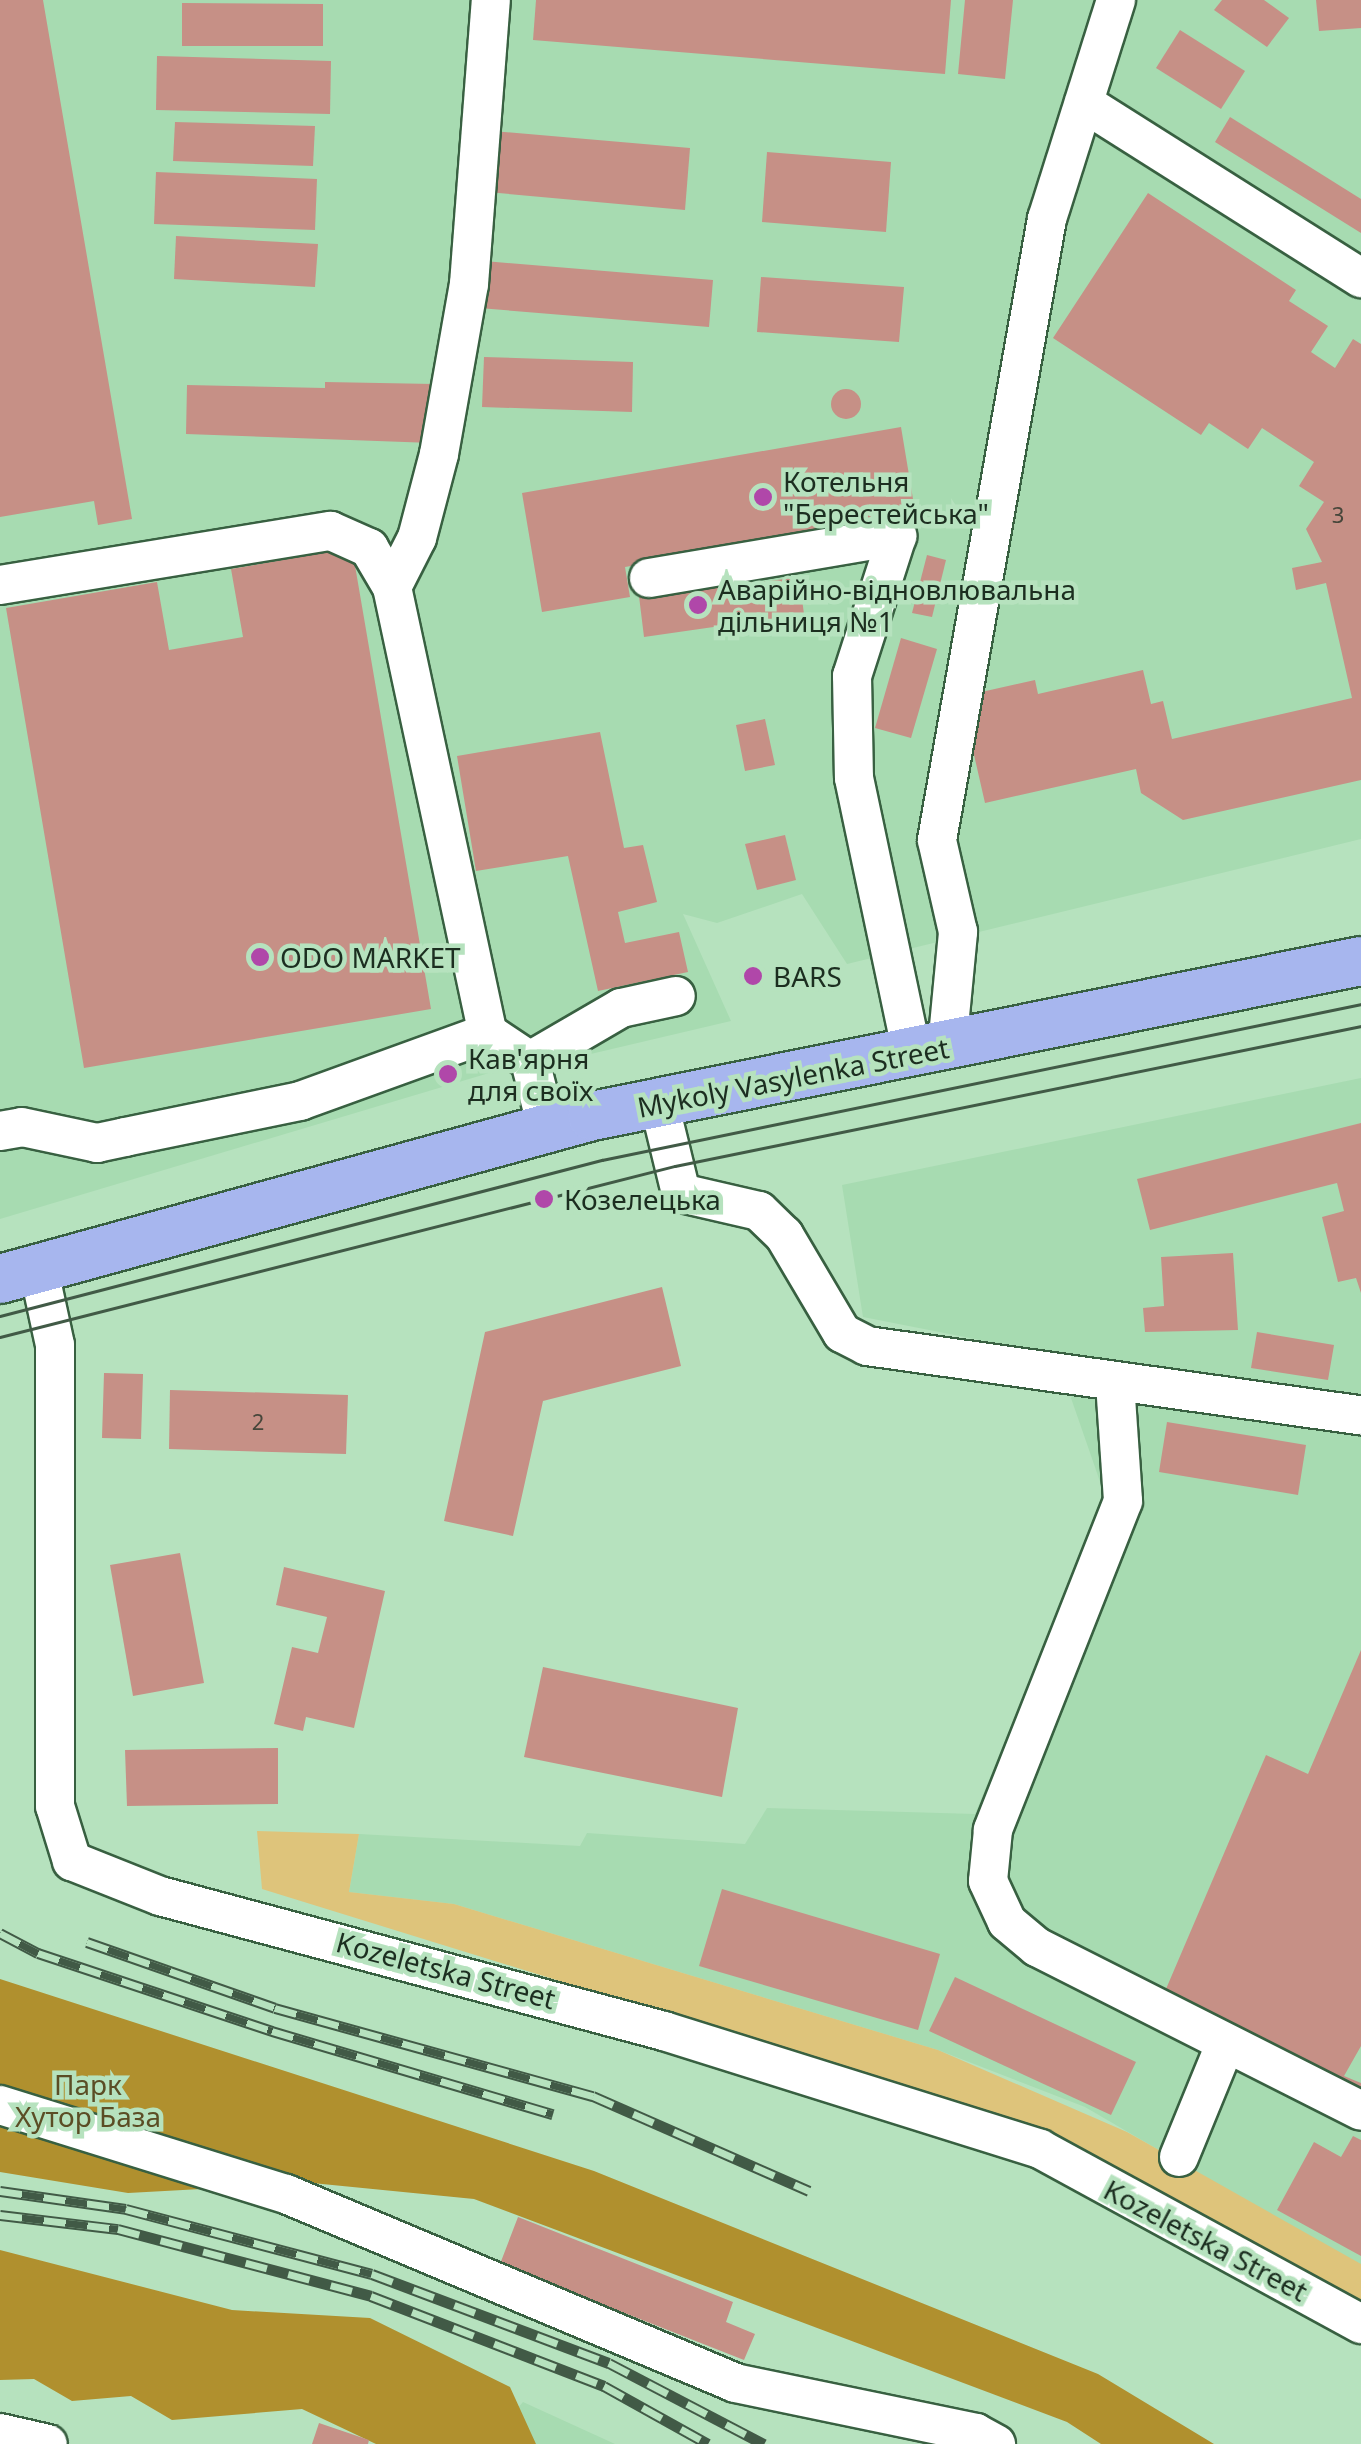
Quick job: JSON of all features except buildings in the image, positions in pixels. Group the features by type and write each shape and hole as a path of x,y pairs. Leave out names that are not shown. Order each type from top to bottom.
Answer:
{"main road":[{"name":"Mykoly Vasylenka Street","path":"20,1275 546,1128 1361,962"}],"street":[{"path":"392,588 418,538 439,454 468,284 491,0"},
{"path":"930,1051 958,932 937,840 1047,218 1116,0"},
{"path":"1084,103 1361,278"},
{"path":"0,585 331,531 370,548 392,588 488,1033 530,1061 546,1128"},
{"path":"648,578 897,536 852,676 854,778 930,1051"},
{"path":"530,1061 621,1008 676,996"},
{"path":"0,1130 97,1143 300,1101 488,1033"},
{"path":"659,1103 681,1193 759,1211 784,1235 842,1333 867,1346 1361,1416"},
{"name":"Kozeletska Street","path":"20,1275 56,1345 55,1806 65,1849 94,1875 664,2030 1040,2150 1361,2324"},
{"path":"1115,1383 1122,1501 993,1830 988,1881 1007,1922 1037,1948 1361,2111"},
{"path":"1179,2157 1225,2044"},
{"path":"0,2105 286,2194 735,2383 976,2433 996,2444"},
{"path":"0,2433 48,2444"}],"shaded area":[{"path":"0,0 1361,0 1361,839 847,964 802,894 717,923 683,914 731,1021 561,1061 554,1030 527,1037 516,1065 0,1219"},
{"path":"1361,1078 1361,2268 1085,2107 938,2050 454,1904 349,1892 359,1834 580,1846 587,1833 745,1844 767,1808 975,1814 1105,1496 1071,1398 1087,1361 863,1317 842,1185"},
{"path":"257,1831 359,1834 349,1892 454,1904 938,2050 1127,2132 1361,2264 1361,2300 1015,2122 262,1889"},
{"path":"523,2402 615,2444 500,2444 497,2432"}],"green space":[{"name":"Парк Хутор База","path":"0,1979 594,2171 1098,2374 1214,2444 1101,2444 1067,2422 474,2199 312,2183 128,2193 0,2172"},
{"path":"0,2250 232,2310 370,2318 510,2387 536,2444 376,2444 302,2409 172,2420 131,2396 72,2401 34,2379 0,2380"}],"tram line":[{"path":"0,1316 602,1160 1361,1004"},
{"path":"0,1337 675,1166 1361,1026"}],"railway":[{"path":"0,1933 38,1953 272,2031 553,2114"},
{"path":"87,1942 275,2008 593,2096 809,2191"},
{"path":"0,2191 126,2209 372,2274 609,2363 764,2444"},
{"path":"0,2215 118,2229 371,2296 604,2386 708,2444"}],"place":[{"name":"Котельня \"Берестейська\"","path":"763,497"},
{"name":"Аварійно-відновлювальна дільниця №1","path":"698,605"},
{"name":"ODO MARKET","path":"260,957"},
{"name":"BARS","path":"753,976"},
{"name":"Кав'ярня для своїх","path":"448,1074"},
{"name":"Козелецька","path":"544,1199"}]}
